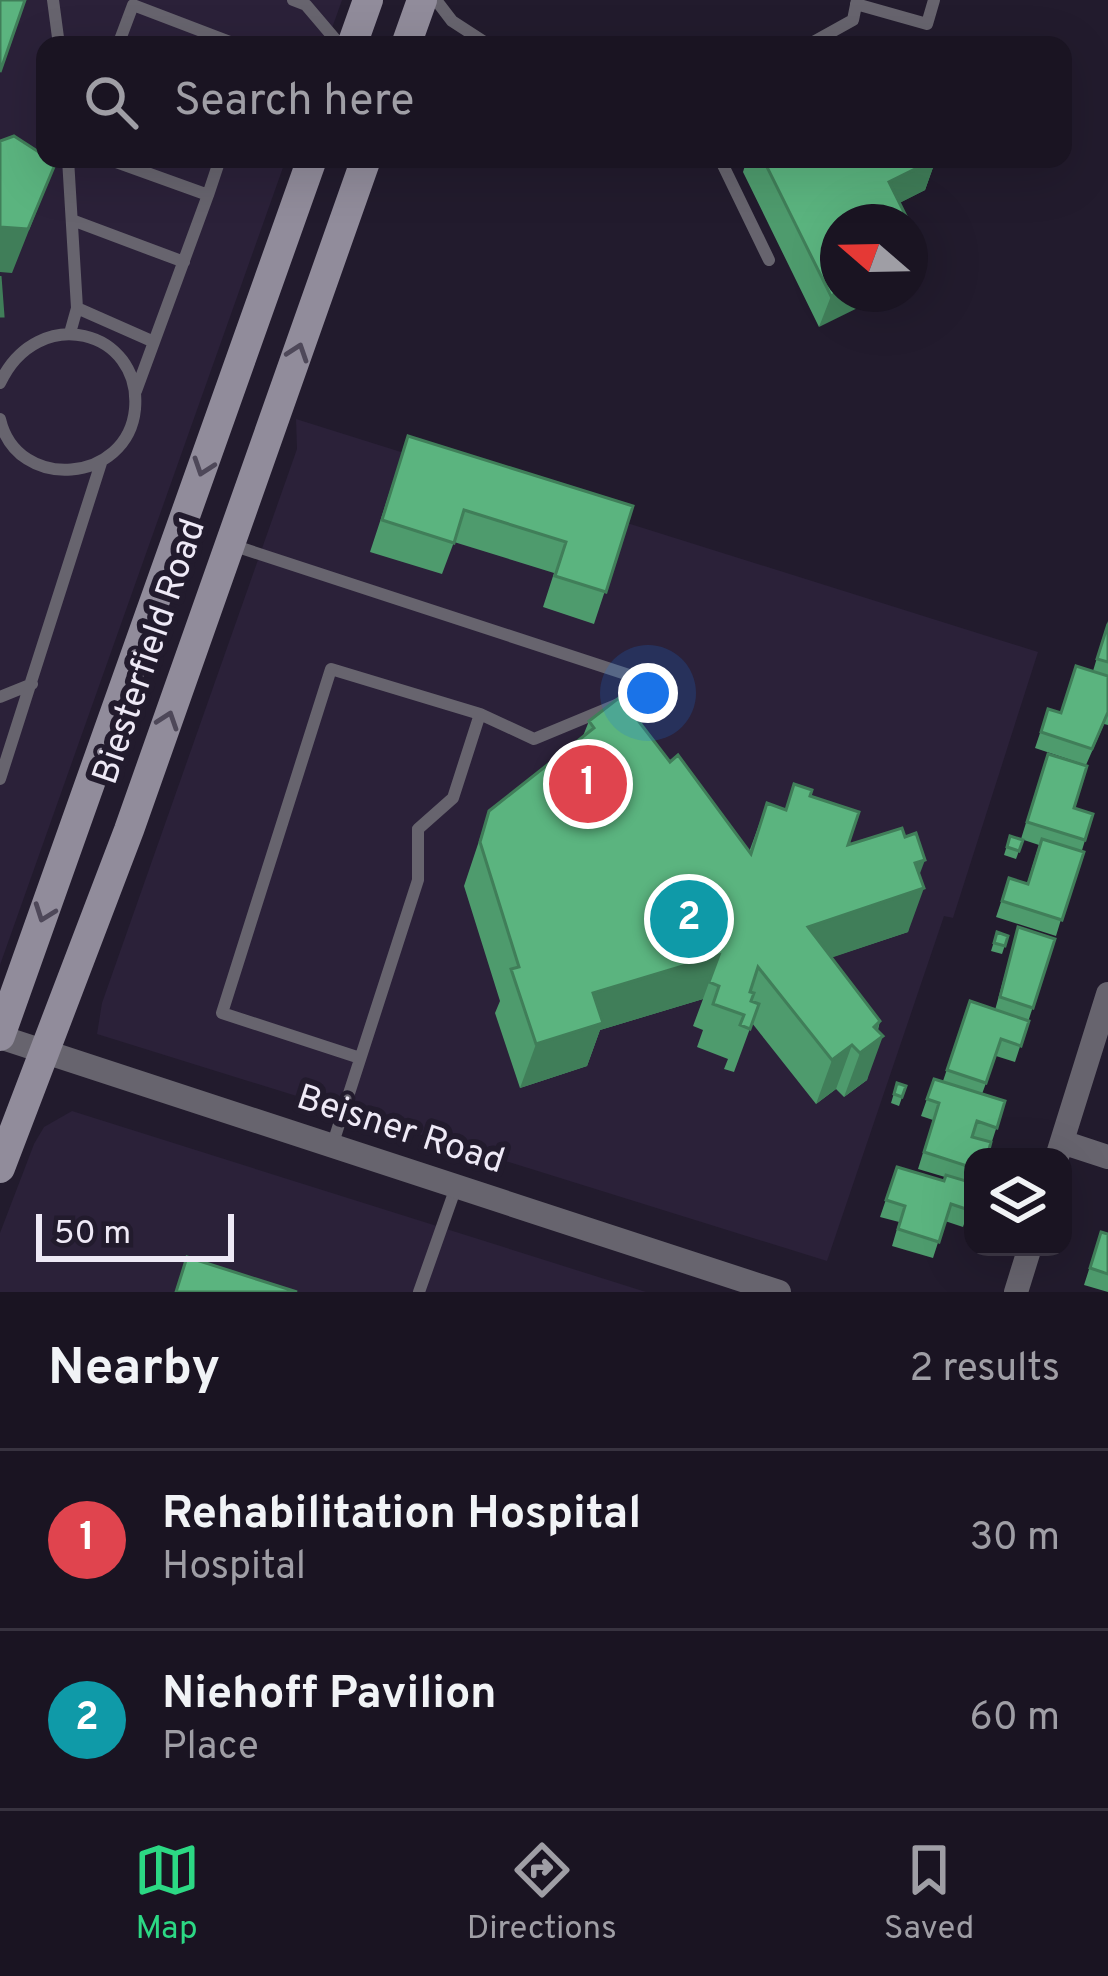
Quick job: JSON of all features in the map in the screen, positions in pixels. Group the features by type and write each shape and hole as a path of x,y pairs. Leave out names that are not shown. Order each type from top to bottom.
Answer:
{"main road":[{"path":"355,36 368,0"},
{"path":"409,36 422,0"},
{"name":"Biesterfield Road","path":"0,1036 309,168"},
{"name":"Biesterfield Road","path":"0,1168 46,1053 363,168"}],"street":[{"path":"1060,1148 1108,994"},
{"name":"Beisner Road","path":"0,1036 779,1292"},
{"path":"1072,1152 1108,1157"},
{"path":"1016,1292 1027,1256"}],"lane":[{"path":"53,0 58,36"},
{"path":"436,0 452,21 474,36"},
{"path":"824,36 853,20 856,2 926,24 934,0"},
{"path":"306,2 333,36"},
{"path":"122,36 134,5 215,36"},
{"path":"68,168 77,308 70,333"},
{"path":"132,168 208,195"},
{"path":"0,419 15,449 33,464 55,471 79,471 117,450 128,433 135,392 217,168"},
{"path":"724,168 769,260"},
{"path":"71,220 184,262"},
{"path":"77,308 154,342"},
{"path":"0,383 10,362 26,346 47,336 70,333 93,338 113,351 128,370 135,392"},
{"path":"0,778 100,463"},
{"path":"230,544 635,677"},
{"path":"360,1058 223,1013 331,669 480,714 534,739 628,700"},
{"path":"0,698 32,684"},
{"path":"332,1146 418,880 418,829 453,798 480,714"},
{"path":"419,1292 456,1186"}],"shaded area":[{"path":"0,0 342,0 329,36 36,36 36,168 283,168 0,965"},
{"path":"296,419 1038,652 953,918 944,916 827,1261 97,1034 102,1003 297,449"},
{"path":"72,1111 646,1292 0,1292 0,1233 34,1144 44,1127"}],"building":[{"path":"0,0 25,0 0,72"},
{"path":"14,136 36,150 36,168 53,168 28,229 0,227 0,141"},
{"path":"767,168 917,168 889,182 900,204 820,204 820,274"},
{"path":"408,436 633,506 606,592 555,576 566,542 464,510 454,543 382,520"},
{"path":"1108,624 1108,662 1097,659"},
{"path":"1076,666 1108,676 1108,712 1092,749 1041,732 1048,709 1061,713"},
{"path":"620,697 670,762 678,755 751,854 767,803 786,810 794,784 812,790 810,796 859,812 848,845 902,828 905,837 916,833 925,860 915,863 924,888 808,927 880,1021 874,1027 883,1036 860,1053 852,1045 832,1060 758,967 750,992 754,993 751,1001 759,1004 750,1029 740,1025 744,1015 713,1004 719,986 709,982 719,955 593,993 603,1023 536,1044 511,969 519,967 480,842 489,811 594,728 589,721"},
{"path":"1048,754 1087,766 1074,808 1093,814 1085,840 1027,822"},
{"path":"1010,836 1023,840 1019,851 1007,847"},
{"path":"1042,839 1084,852 1062,920 1002,901 1009,878 1028,884"},
{"path":"1018,927 1055,939 1033,1008 1000,997"},
{"path":"997,932 1008,936 1005,946 994,943"},
{"path":"970,1001 1029,1021 1021,1046 1001,1039 986,1083 947,1070"},
{"path":"934,1079 1005,1101 997,1128 977,1121 972,1137 991,1142 989,1148 964,1148 964,1165 924,1152 939,1103 927,1099"},
{"path":"897,1083 906,1086 902,1097 894,1094"},
{"path":"897,1167 944,1181 946,1175 964,1180 964,1208 951,1204 939,1242 898,1229 905,1206 886,1200"},
{"path":"1101,1232 1108,1234 1108,1274 1090,1268"},
{"path":"187,1257 297,1292 176,1292"}],"place":[{"name":"Rehabilitation Hospital","path":"588,784"},
{"name":"Niehoff Pavilion","path":"689,919"}]}
